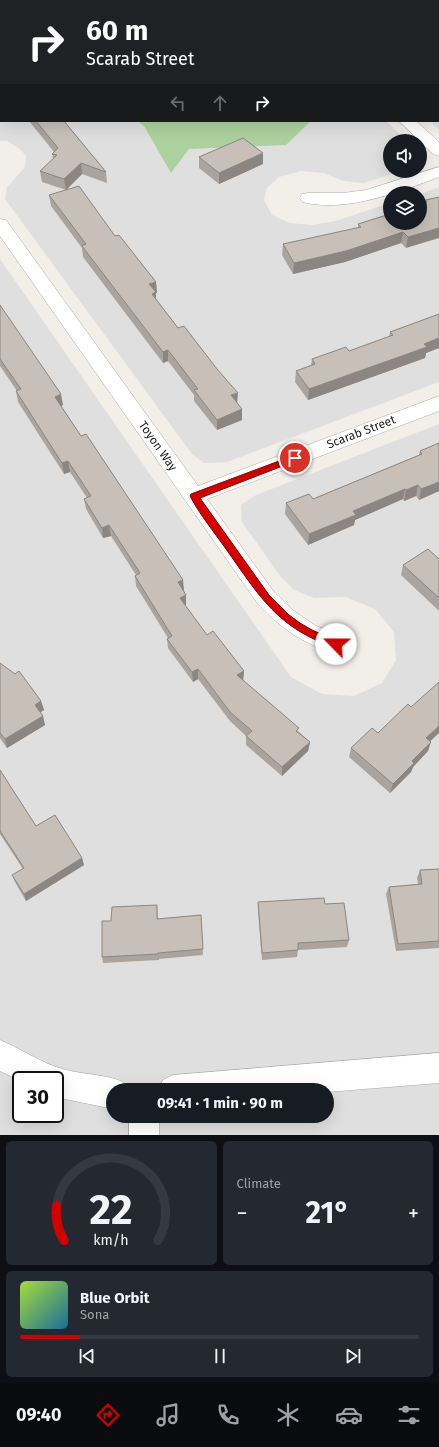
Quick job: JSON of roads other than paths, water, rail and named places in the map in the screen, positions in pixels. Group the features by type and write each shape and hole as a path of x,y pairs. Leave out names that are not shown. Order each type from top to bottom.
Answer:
{"street":[{"path":"408,122 439,151"},
{"path":"308,198 331,199 356,197 374,193 439,172"},
{"name":"Toyon Way","path":"0,224 266,598 286,618 308,633 336,644"},
{"name":"Scarab Street","path":"194,496 439,403"},
{"path":"0,1055 32,1071"},
{"path":"258,1083 439,1068"},
{"path":"64,1084 106,1092"},
{"path":"144,1123 144,1135"}]}
